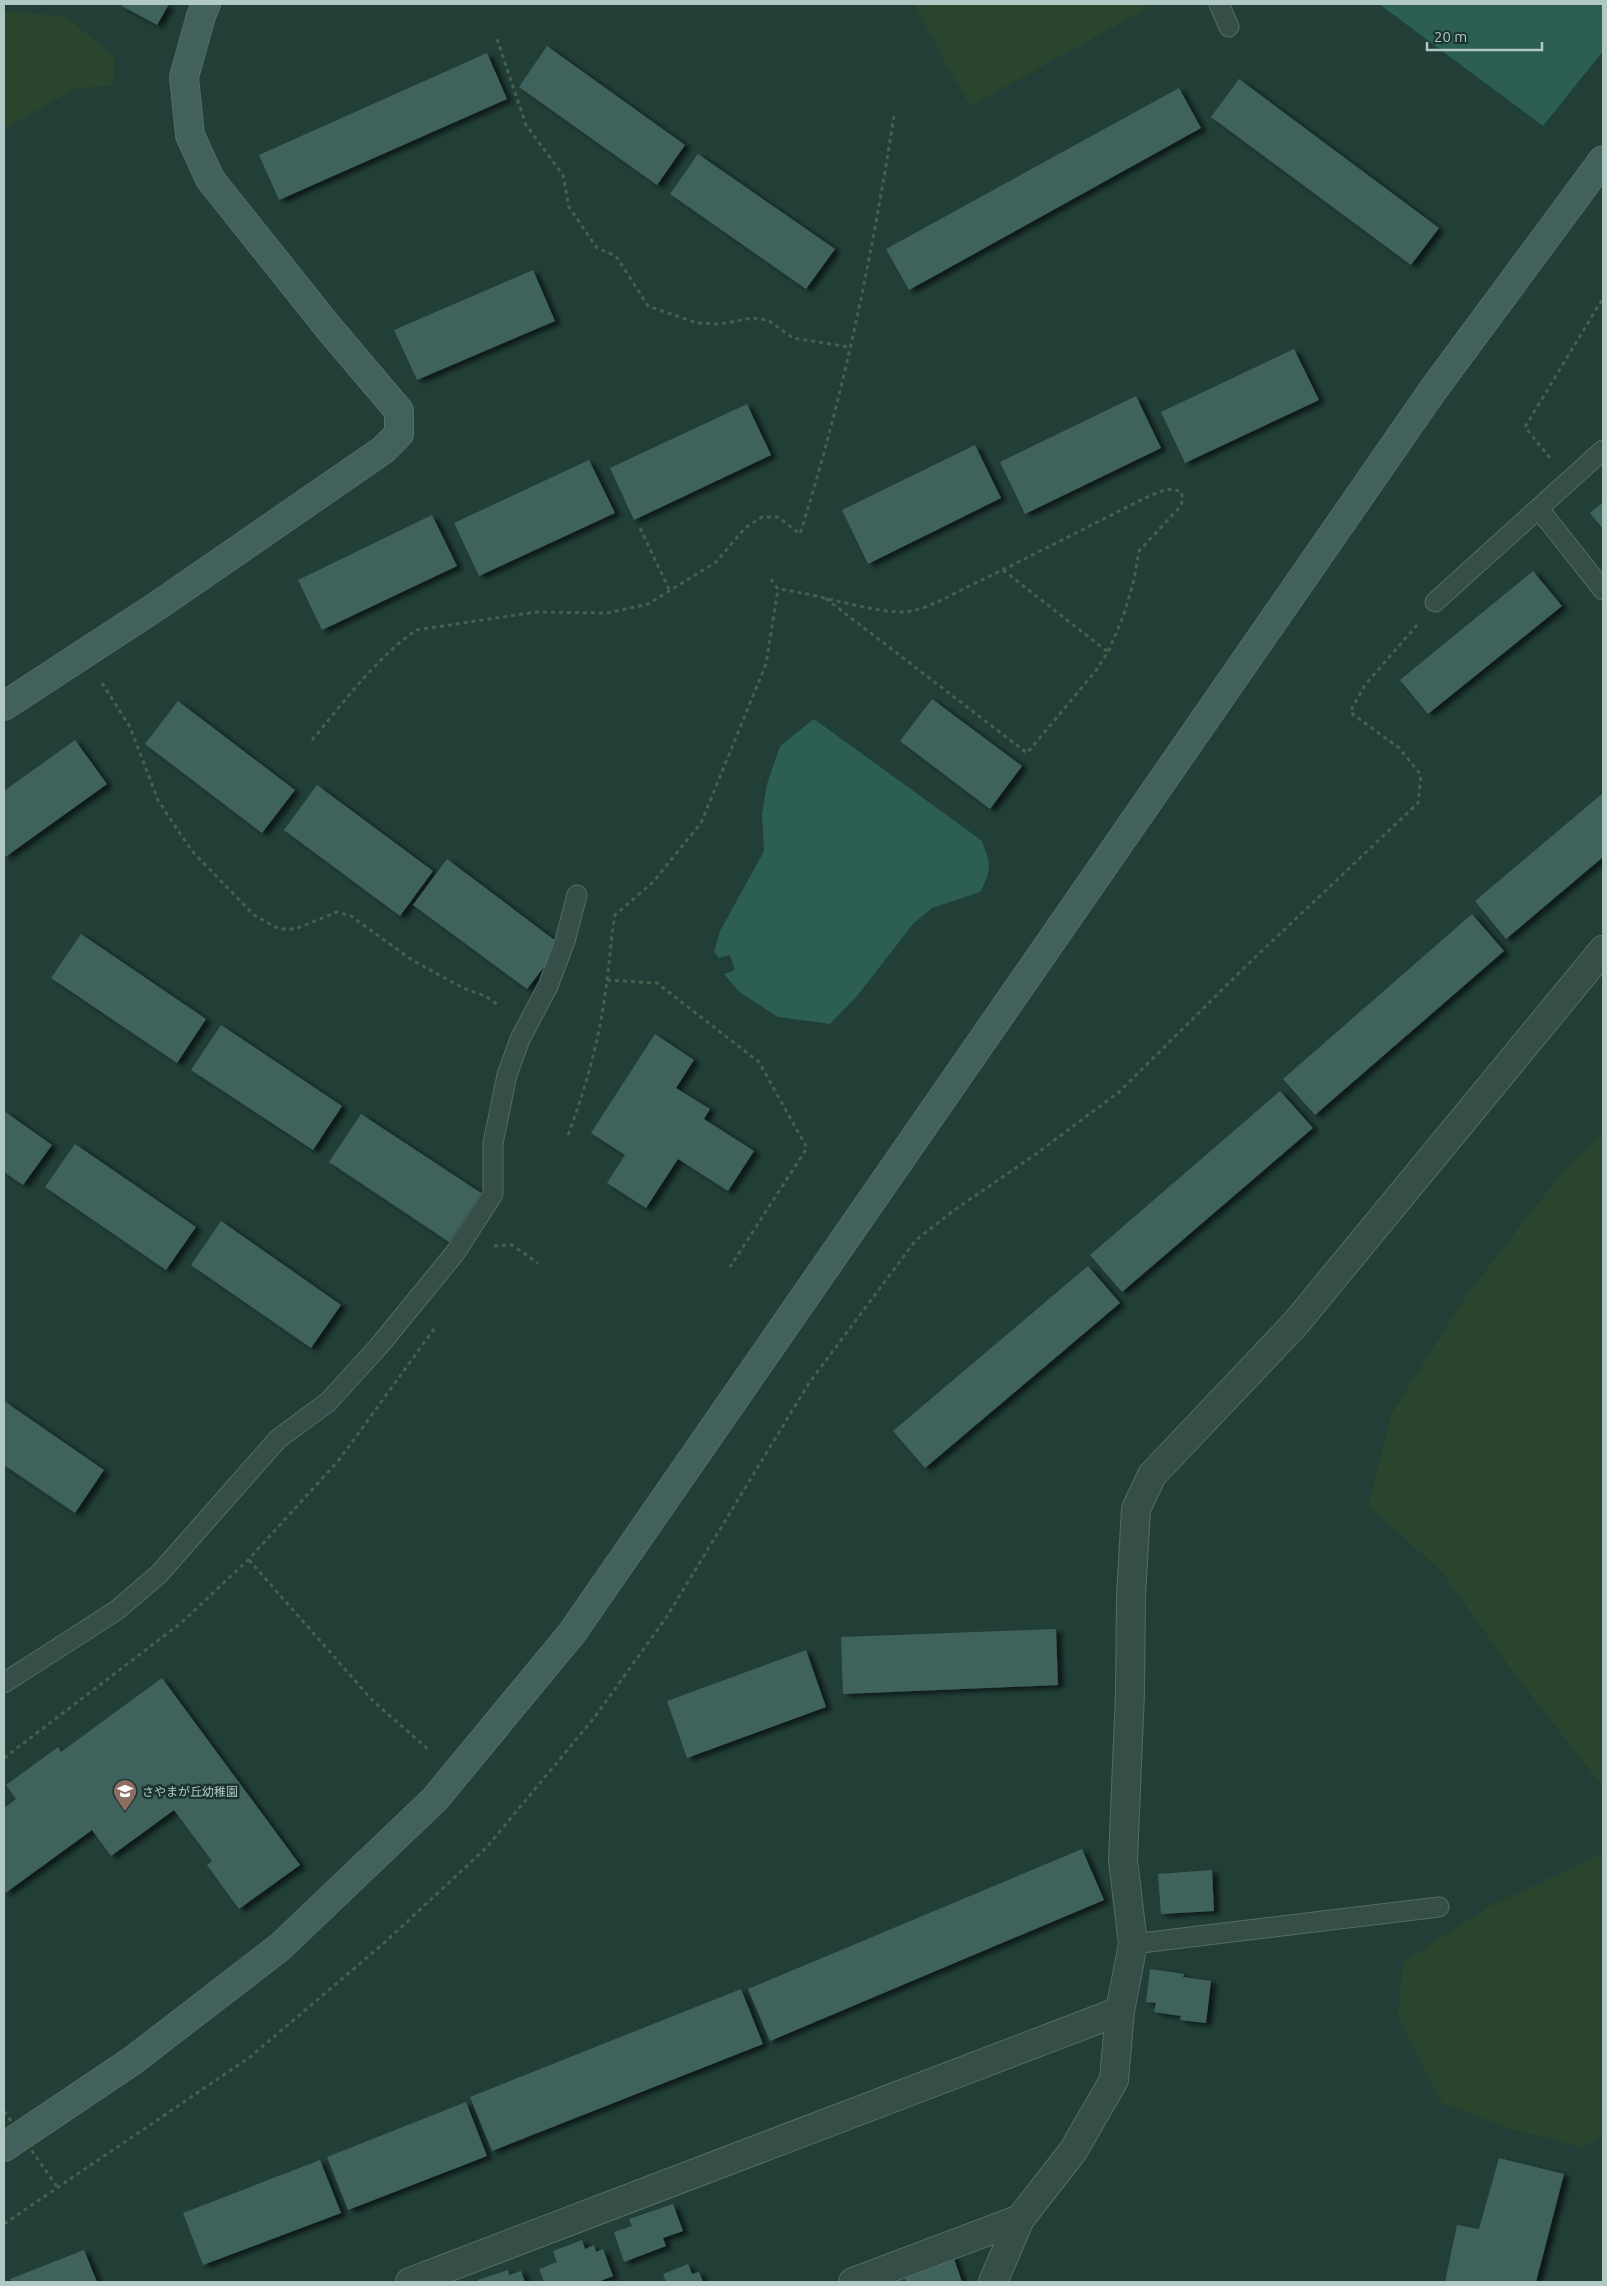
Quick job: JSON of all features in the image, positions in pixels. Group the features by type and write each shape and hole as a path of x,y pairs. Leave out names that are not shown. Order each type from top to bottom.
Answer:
{"street":[{"path":"4,706 157,606 383,450 399,434 399,411 328,327 210,179 190,134 184,77 206,4"},
{"path":"4,2147 132,2061 280,1947 435,1799 572,1633 1432,390 1603,160"},
{"path":"993,2282 1020,2219 1073,2151 1114,2080 1120,2011 1133,1944 1123,1860 1130,1692 1131,1596 1136,1509 1152,1475 1296,1323 1603,950"},
{"path":"410,2282 1120,2011"},
{"path":"853,2282 1020,2219"}],"lane":[{"path":"1219,4 1230,27"},
{"path":"1435,602 1603,450"},
{"path":"1539,509 1603,590"},
{"path":"4,1683 117,1610 159,1574 278,1439 328,1402 379,1346 455,1252 493,1194 493,1143 507,1075 520,1039 548,986 565,940 577,894"},
{"path":"1133,1944 1440,1907"}],"path":[{"path":"497,39 526,125 563,175 569,207 596,248 616,256 648,306 696,322 720,324 752,318 768,320 793,338 849,347"},
{"path":"312,740 400,640 416,630 536,612 607,613 648,604 716,562 746,528 762,517 778,517 800,534 823,462 849,347 880,207 894,116"},
{"path":"1568,480 1525,428 1603,298"},
{"path":"778,589 899,612 921,609 1143,499 1166,489 1181,491 1183,500 1179,508 1139,551 1134,580 1123,617 1108,652 1095,672 1027,753 825,598"},
{"path":"640,528 670,591"},
{"path":"1003,570 1108,652"},
{"path":"568,1135 584,1094 593,1059 607,980 615,915 653,882 701,823 766,664 778,589 771,579"},
{"path":"4,2224 250,2056 383,1944 486,1848 594,1718 666,1618 809,1383 916,1240 953,1211 1036,1154 1119,1092 1246,966 1418,803 1421,776 1399,748 1350,712 1365,685 1407,639 1435,602"},
{"path":"99,678 130,727 158,800 170,820 192,850 254,914 279,928 295,928 337,912 351,916 412,960 463,988 485,996 500,1006"},
{"path":"607,980 657,983 759,1062 807,1148 730,1267"},
{"path":"491,1247 512,1245 538,1263"},
{"path":"4,1758 181,1623 248,1560 339,1460 437,1325"},
{"path":"248,1560 373,1701 433,1753"},
{"path":"4,2111 58,2188"}],"shaded area":[{"path":"913,4 1145,4 1148,8 970,106"},
{"path":"1379,4 1603,4 1603,51 1543,126"},
{"path":"12,11 66,17 115,57 113,86 76,88 4,130 4,13"},
{"path":"814,719 981,840 987,854 989,866 987,878 980,892 932,908 913,924 857,996 830,1024 778,1017 739,992 724,974 735,970 730,955 719,958 714,952 720,931 764,851 762,814 767,784 780,746"},
{"path":"1603,1132 1603,1787 1519,1680 1440,1570 1368,1506 1391,1415 1465,1297 1564,1170"},
{"path":"1603,1853 1603,2135 1583,2148 1514,2130 1442,2103 1398,2016 1403,1962 1488,1907"}],"building":[{"path":"123,4 169,4 157,25 122,6"},
{"path":"547,46 685,145 657,185 519,87"},
{"path":"487,53 507,99 279,200 259,155"},
{"path":"1239,79 1439,228 1411,265 1211,117"},
{"path":"1179,88 1201,128 909,290 886,249"},
{"path":"698,154 835,249 806,289 670,194"},
{"path":"533,270 555,321 417,380 394,330"},
{"path":"1294,349 1319,400 1185,463 1161,412"},
{"path":"1136,396 1161,448 1025,514 1000,462"},
{"path":"747,404 771,455 634,520 610,468"},
{"path":"975,445 1001,498 868,564 842,510"},
{"path":"589,460 615,513 479,576 454,523"},
{"path":"1603,502 1603,529 1590,513"},
{"path":"432,515 457,566 322,630 298,580"},
{"path":"1533,571 1562,606 1428,714 1400,680"},
{"path":"932,699 1022,766 990,809 900,741"},
{"path":"178,701 295,790 262,833 145,744"},
{"path":"75,740 107,784 4,858 4,791"},
{"path":"317,785 433,871 400,916 284,830"},
{"path":"1603,793 1603,857 1506,939 1475,901"},
{"path":"447,859 561,945 527,989 413,905"},
{"path":"1472,914 1504,951 1315,1115 1283,1079"},
{"path":"81,934 206,1019 177,1063 51,978"},
{"path":"221,1025 342,1106 313,1150 191,1070"},
{"path":"655,1034 694,1060 676,1088 710,1109 704,1119 754,1151 728,1191 678,1159 646,1208 607,1183 625,1155 591,1133"},
{"path":"1280,1091 1313,1128 1122,1292 1090,1255"},
{"path":"4,1111 52,1145 23,1185 4,1172"},
{"path":"361,1114 481,1193 449,1242 329,1162"},
{"path":"75,1144 196,1227 166,1270 45,1187"},
{"path":"221,1221 341,1305 311,1348 191,1265"},
{"path":"1088,1266 1120,1303 925,1468 893,1431"},
{"path":"4,1401 104,1470 75,1513 4,1465"},
{"path":"1056,1629 1058,1685 843,1694 841,1637"},
{"path":"806,1650 826,1707 687,1758 667,1701"},
{"path":"162,1678 300,1865 239,1909 207,1865 212,1861 174,1810 111,1856 92,1830 4,1894 4,1808 16,1799 6,1785 58,1747 61,1752"},
{"path":"1082,1849 1104,1900 770,2041 748,1989"},
{"path":"1212,1870 1214,1911 1161,1914 1158,1874"},
{"path":"1150,1969 1184,1974 1183,1977 1211,1981 1206,2023 1180,2020 1181,2016 1154,2012 1156,2003 1146,2002"},
{"path":"741,1989 763,2044 492,2151 470,2097"},
{"path":"466,2102 487,2156 348,2210 327,2157"},
{"path":"1499,2158 1564,2174 1536,2282 1445,2282 1457,2225 1479,2229"},
{"path":"320,2160 341,2213 203,2265 183,2213"},
{"path":"673,2204 683,2231 663,2238 666,2246 624,2262 614,2232 632,2226 629,2219"},
{"path":"582,2240 585,2249 594,2245 596,2252 603,2249 613,2276 598,2282 544,2282 539,2269 557,2262 553,2251"},
{"path":"84,2250 97,2282 12,2282 10,2279"},
{"path":"952,2253 962,2282 906,2282 905,2278 916,2274 913,2266"},
{"path":"688,2264 692,2274 699,2272 703,2282 666,2282 663,2274"},
{"path":"508,2270 509,2275 521,2271 525,2282 479,2282 478,2280"}],"place":[{"name":"さやまが丘幼稚園","path":"125,1812"}]}
